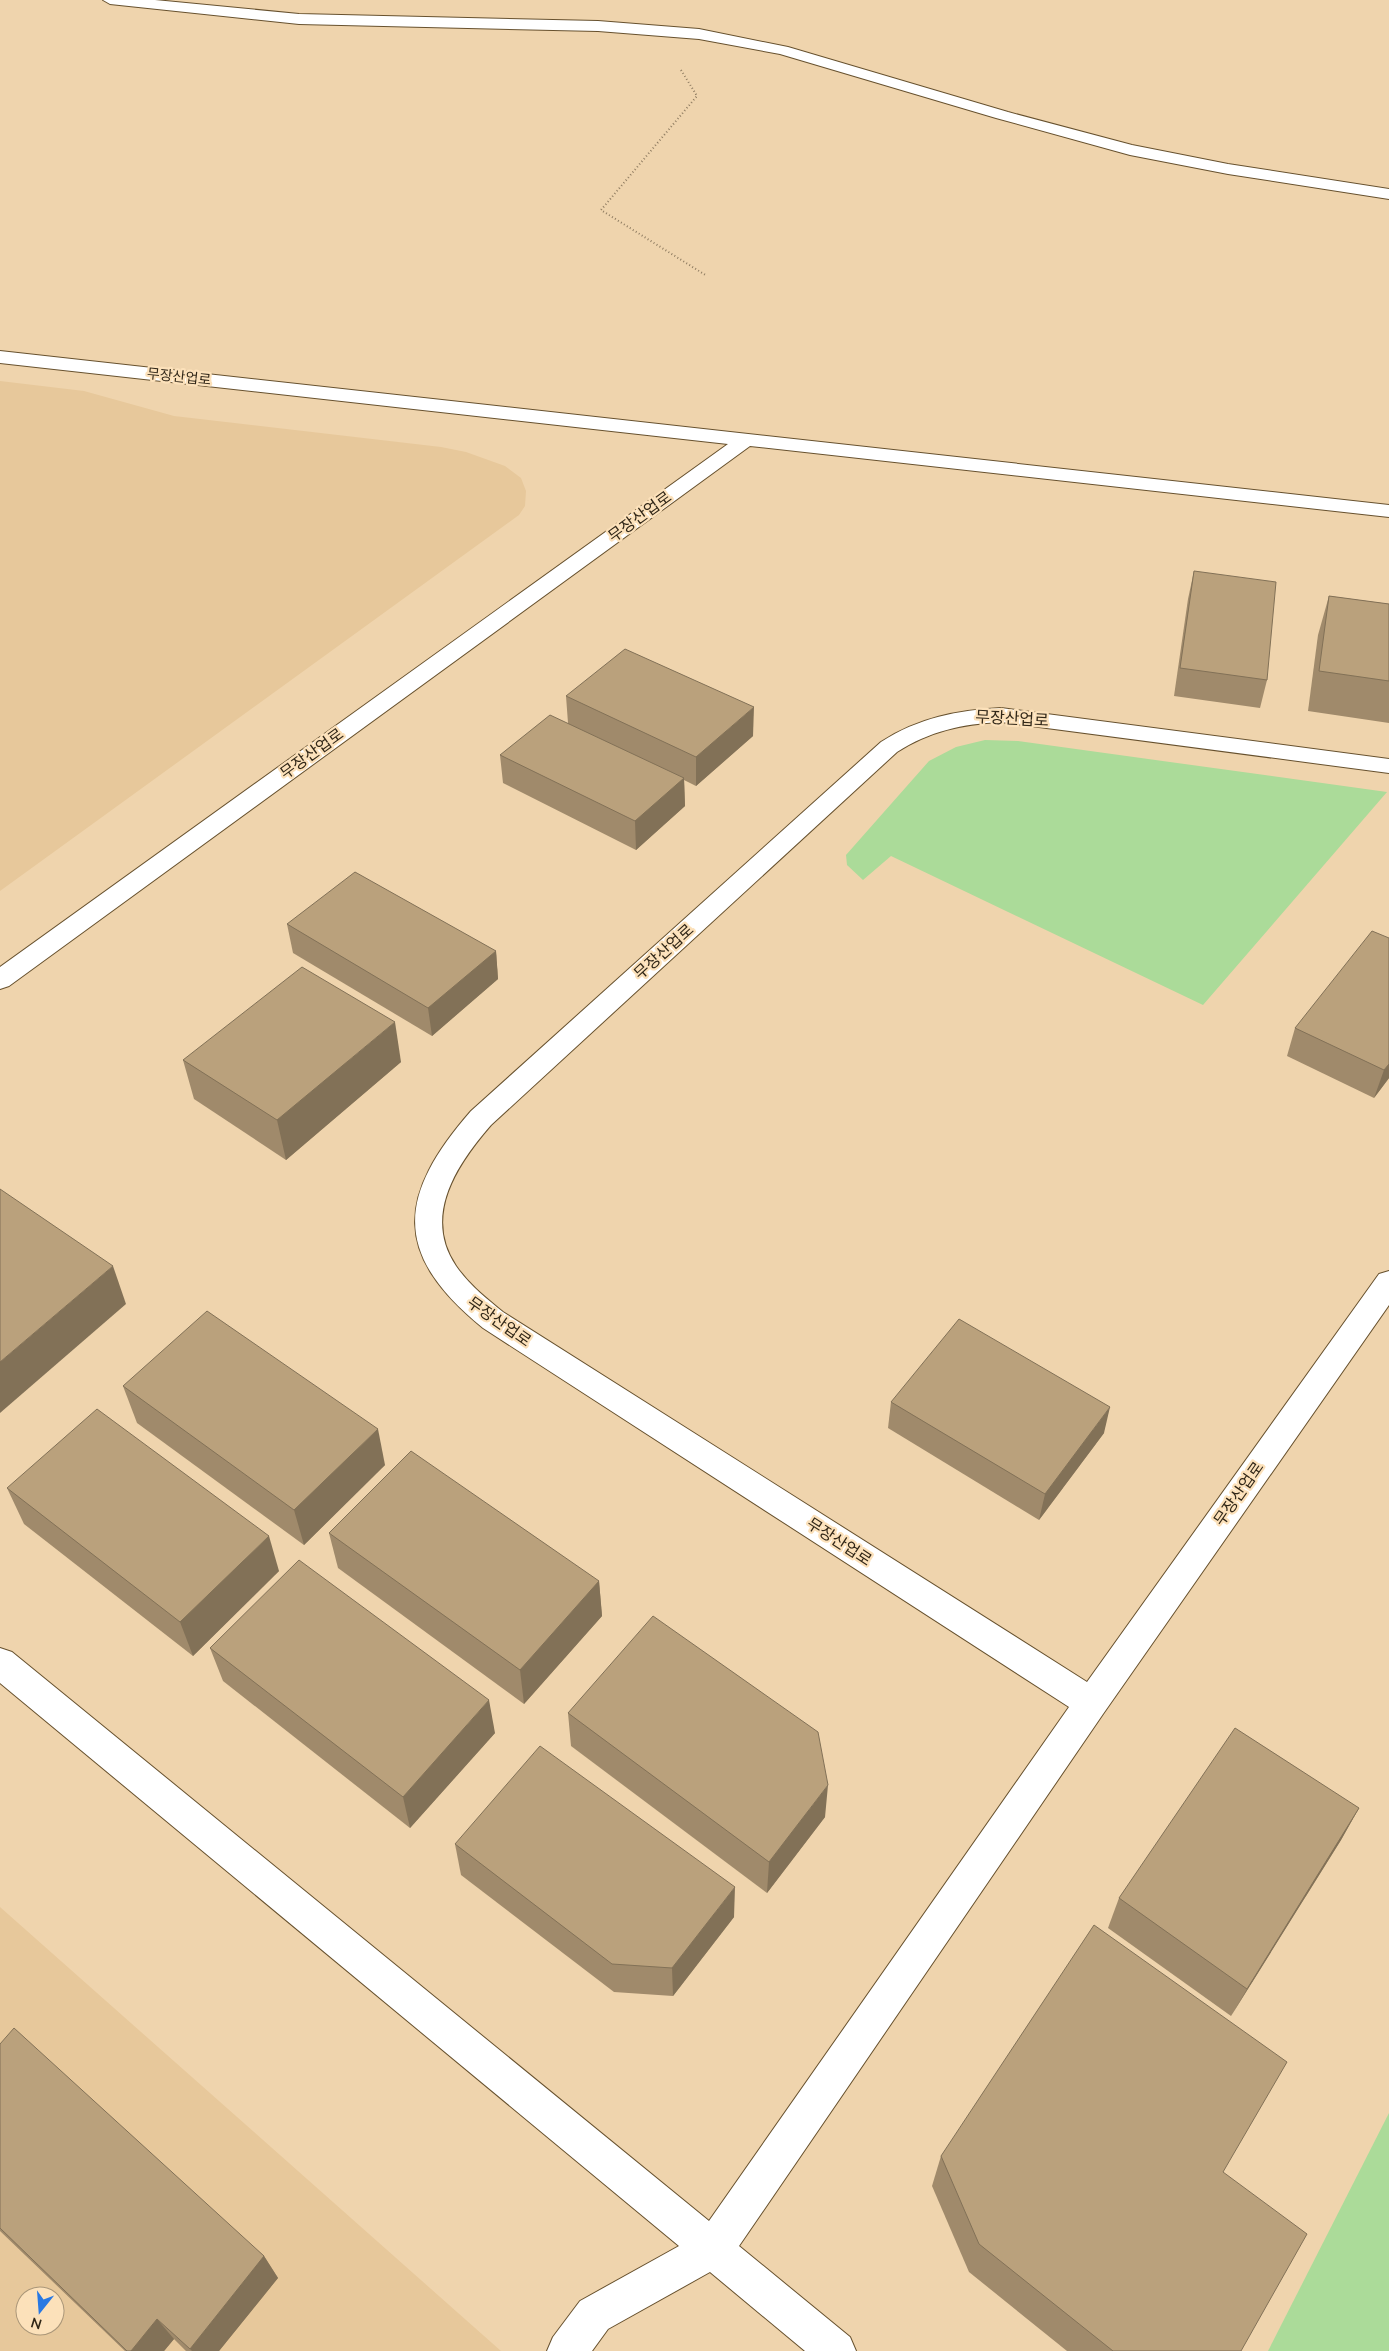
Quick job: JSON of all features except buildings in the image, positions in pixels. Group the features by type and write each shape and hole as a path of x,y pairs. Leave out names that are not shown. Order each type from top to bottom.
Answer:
{"street":[{"path":"110,0 308,19 598,26 657,30 740,40 783,50 1002,115 1164,157 1389,194"},
{"name":"무장산업로","path":"0,357 1389,511"},
{"name":"무장산업로","path":"0,980 746,440"},
{"name":"무장산업로","path":"1389,766 1001,715 955,718 911,733 889,747 481,1118 456,1146 435,1186 428,1211 428,1224 434,1252 442,1270 466,1300 493,1320 1091,1703 1389,1282"},
{"path":"0,1663 836,2351"},
{"path":"567,2351 594,2315 713,2249 1091,1703"}],"path":[{"path":"657,30 697,96 601,210 707,276"}],"shaded area":[{"path":"0,381 84,391 174,416 441,447 466,452 505,466 521,478 526,491 525,506 519,515 0,891"},
{"path":"0,1907 501,2351 0,2351"}],"green space":[{"path":"985,740 1018,741 1387,792 1203,1005 891,856 863,880 847,865 846,855 929,761 956,747"},
{"path":"1389,2113 1389,2351 1268,2351"}]}
